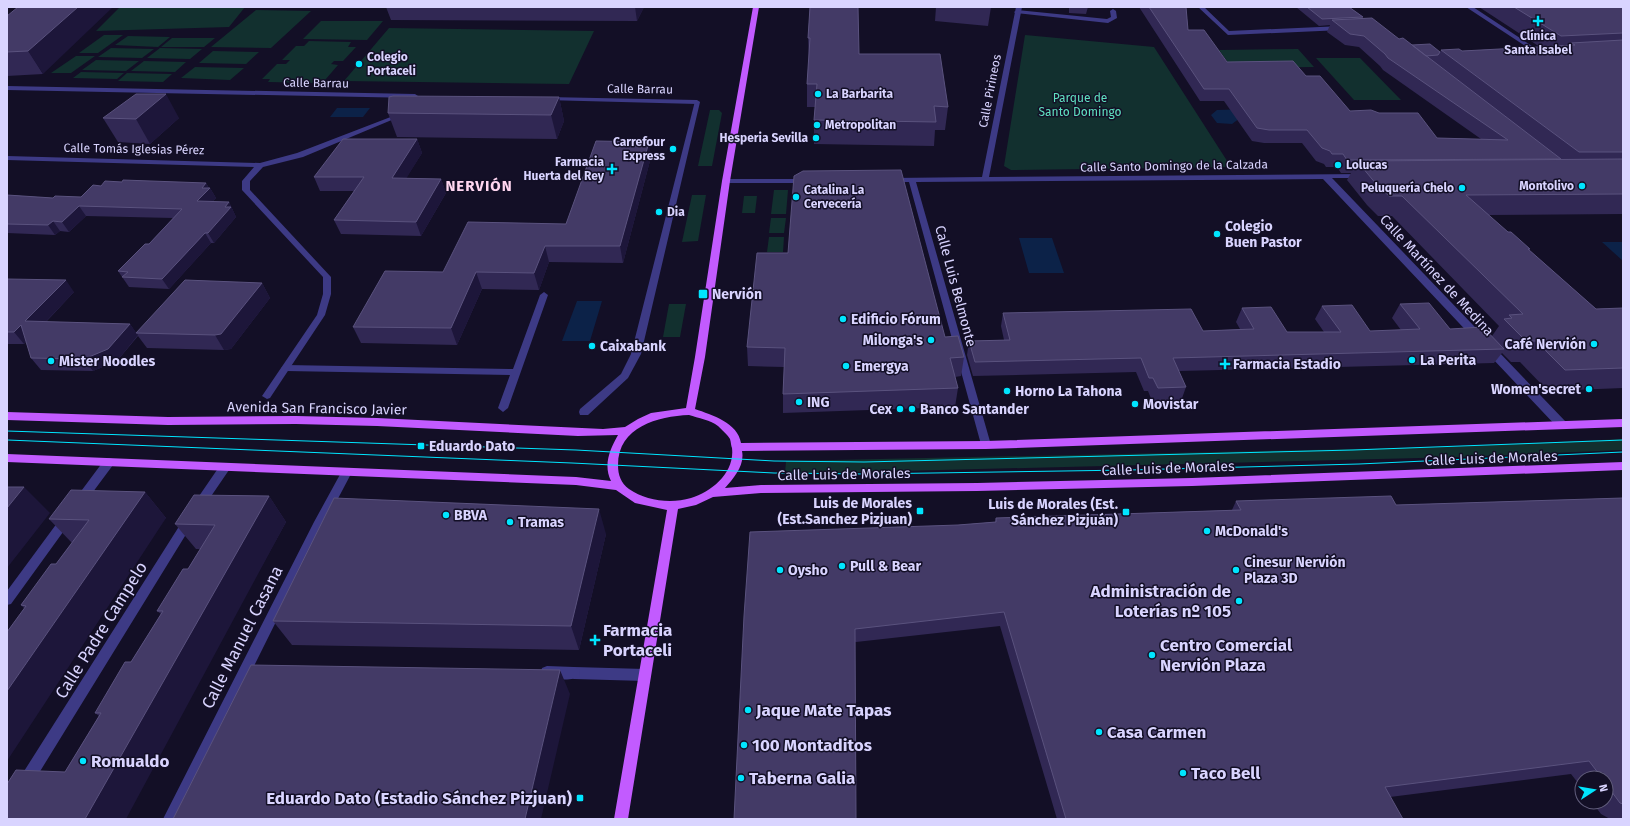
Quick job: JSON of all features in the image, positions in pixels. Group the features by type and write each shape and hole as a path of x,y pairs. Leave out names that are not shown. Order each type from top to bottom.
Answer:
{"main road":[{"path":"690,411 700,357 726,181 756,7"},
{"path":"7,458 576,481 619,486 638,499 654,504 673,506 694,502 713,494 725,484 734,471 738,460 738,447 732,434 722,423 707,415 690,411 670,412 651,417 627,431 619,441 612,468 619,486"},
{"name":"Avenida San Francisco Javier","path":"7,416 168,421 296,420 377,422 603,433 627,431"},
{"name":"Calle Luis de Morales","path":"738,447 986,445 1623,423"},
{"name":"Calle Luis de Morales","path":"713,494 761,489 1114,484 1444,474 1623,466"},
{"path":"621,819 673,506"}],"street":[{"path":"1201,7 1228,33 1351,27"},
{"path":"1469,7 1546,57 1531,58"},
{"path":"1018,9 1108,21 1114,18 1113,10"},
{"name":"Calle Pirineos","path":"985,180 1018,9"},
{"name":"Calle Barrau","path":"7,88 416,96 423,99"},
{"name":"Calle Barrau","path":"542,98 697,102 636,354 625,376 584,412"},
{"name":"Calle Tomás Iglesias Pérez","path":"7,158 260,164 300,155 412,110"},
{"path":"260,164 246,181 246,190 327,277 327,294 321,314 267,396"},
{"name":"Calle Santo Domingo de la Calzada","path":"881,180 1374,176"},
{"name":"Calle Martínez de Medina","path":"1326,177 1562,425"},
{"name":"Calle Luis Belmonte","path":"912,180 986,445"},
{"path":"726,181 810,181"},
{"path":"503,408 544,295"},
{"path":"286,368 516,372"},
{"path":"7,600 109,462"},
{"name":"Calle Padre Campelo","path":"20,792 193,514 225,467"},
{"name":"Calle Manuel Casana","path":"170,819 318,525 347,472"},
{"path":"247,666 263,666"},
{"path":"534,672 645,675"}],"green space":[{"path":"120,7 245,7 229,27 96,31"},
{"path":"256,10 311,11 271,48 211,47"},
{"path":"321,21 383,21 367,40 303,39"},
{"path":"389,28 594,31 569,84 344,81"},
{"path":"104,35 123,35 98,53 79,53"},
{"name":"Parque de Santo Domingo","path":"1025,35 1154,47 1231,167 1011,170 1004,166"},
{"path":"128,36 170,37 158,47 115,45"},
{"path":"172,38 215,38 204,47 161,47"},
{"path":"309,41 351,42 348,47 356,47 343,61 334,61 331,64 338,65 325,80 317,80 314,83 268,82 270,79 262,79 277,64 286,64 290,60 282,60 296,46 304,46"},
{"path":"111,48 154,49 142,58 98,57"},
{"path":"160,48 202,49 190,59 147,58"},
{"path":"1298,49 1314,67 1232,68 1219,50"},
{"path":"213,51 259,52 246,64 199,63"},
{"path":"76,56 95,56 71,73 51,73"},
{"path":"1316,58 1360,58 1401,100 1354,100"},
{"path":"96,60 139,61 126,71 82,70"},
{"path":"144,61 186,62 175,72 131,71"},
{"path":"195,67 244,68 230,80 181,78"},
{"path":"81,72 124,73 117,79 73,78"},
{"path":"127,73 172,74 163,82 118,81"},
{"path":"710,110 719,110 722,113 712,166 698,166"},
{"path":"774,190 788,190 786,214 771,214"},
{"path":"692,195 706,195 698,241 682,242"},
{"path":"744,196 757,196 755,213 742,213"},
{"path":"771,218 786,218 784,233 769,233"},
{"path":"769,237 784,237 783,252 767,252"},
{"path":"669,304 686,304 680,337 663,337"},
{"path":"1623,439 1623,450 1459,457 785,474 786,461 1450,447"}],"water":[{"path":"337,108 370,108 363,117 330,117"},
{"path":"1252,109 1232,124 1217,123 1211,115 1217,110"},
{"path":"1019,238 1052,238 1064,273 1029,273"},
{"path":"1602,242 1623,242 1623,261"},
{"path":"577,301 602,301 590,341 562,341"}],"building":[{"path":"18,7 78,7 28,51 7,52 7,16"},
{"path":"810,7 858,7 859,54 940,54 948,107 934,106 936,122 814,120 817,84 807,84 810,38 808,38"},
{"path":"1149,7 1186,7 1188,30 1204,30 1227,62 1293,61 1306,76 1320,76 1350,111 1371,110 1379,113 1418,113 1437,138 1508,140 1388,58 1364,36 1350,34 1332,20 1372,18 1399,39 1403,38 1561,159 1347,160 1343,154 1332,154 1330,151 1322,148 1307,130 1269,130 1257,128 1229,89 1204,89"},
{"path":"1307,7 1349,7 1363,17 1322,19"},
{"path":"1514,7 1623,7 1623,33 1561,36"},
{"path":"1623,40 1623,152 1579,152 1441,50 1459,49 1462,51 1575,45 1571,43"},
{"path":"1430,44 1440,52 1438,55 1426,56 1412,45"},
{"path":"136,94 166,94 136,119 103,118"},
{"path":"389,97 559,97 551,115 388,113"},
{"path":"343,139 417,139 392,178 441,179 416,222 334,220 364,177 314,177"},
{"path":"596,141 649,142 620,246 545,246 534,273 476,272 451,328 353,327 385,271 443,272 468,222 566,224"},
{"path":"1623,159 1623,194 1466,195 1508,232 1511,232 1596,309 1623,308 1623,368 1565,370 1536,341 1526,341 1504,319 1512,318 1509,315 1523,314 1402,196 1389,196 1377,185 1357,161"},
{"name":"Edificio Fórum","path":"901,170 945,337 958,336 964,357 950,358 958,388 783,394 785,348 747,347 757,253 788,253 794,176 803,171"},
{"path":"123,180 206,183 202,188 210,188 197,201 229,202 225,207 231,207 208,233 205,233 162,279 122,277 128,272 118,271 145,244 149,244 182,209 79,206 62,222 53,221 48,225 7,224 7,195 53,198 55,196 81,197 93,185 101,186 105,181 122,182"},
{"path":"7,279 66,280 25,321 130,324 108,349 84,359 31,358 21,325 14,332 7,332"},
{"path":"185,280 262,283 221,334 136,333"},
{"path":"1429,303 1450,329 1483,327 1504,349 1173,358 1186,387 1158,388 1153,378 1149,378 1141,358 975,362 969,341 1010,340 1003,313 1191,309 1203,331 1254,329 1242,308 1271,307 1287,332 1341,332 1322,306 1352,305 1370,331 1420,329 1400,304"},
{"path":"7,487 24,487 7,508"},
{"path":"71,490 145,492 7,691 7,632 26,606 21,605 51,564 56,564 89,520 49,519"},
{"path":"194,495 269,496 85,819 7,819 7,784 16,770 65,772 101,713 95,713 125,662 131,662 163,611 157,611 183,569 188,569 215,525 175,524"},
{"name":"Centro Comercial Nervión Plaza","path":"1391,496 1396,505 1623,498 1623,804 1620,803 1614,795 1614,770 1596,770 1589,761 1385,787 1403,819 1066,819 1004,612 855,629 856,819 734,819 744,616 750,532 958,525 996,522 996,518 1241,510 1236,501"},
{"path":"334,498 599,509 571,626 273,621"},
{"path":"251,665 560,670 525,819 173,819"}],"tram line":[{"path":"7,431 576,450 774,461 864,462 1353,450 1623,440"},
{"path":"7,440 572,463 774,473 866,474 1129,470 1359,464 1623,452"}],"place":[{"name":"Clínica Santa Isabel","path":"1538,21"},
{"name":"Colegio Portaceli","path":"359,64"},
{"name":"La Barbarita","path":"818,94"},
{"name":"Metropolitan","path":"817,125"},
{"name":"Hesperia Sevilla","path":"816,138"},
{"name":"Carrefour Express","path":"673,149"},
{"name":"Lolucas","path":"1338,165"},
{"name":"Farmacia Huerta del Rey","path":"612,169"},
{"name":"Montolivo","path":"1582,186"},
{"name":"Peluquería Chelo","path":"1462,188"},
{"name":"Catalina La Cervecería","path":"796,197"},
{"name":"Dia","path":"659,212"},
{"name":"Colegio Buen Pastor","path":"1217,234"},
{"name":"Nervión","path":"703,294"},
{"name":"Edificio Fórum","path":"843,319"},
{"name":"Milonga's","path":"931,340"},
{"name":"Café Nervión","path":"1594,344"},
{"name":"Caixabank","path":"592,346"},
{"name":"La Perita","path":"1412,360"},
{"name":"Mister Noodles","path":"51,361"},
{"name":"Farmacia Estadio","path":"1225,364"},
{"name":"Emergya","path":"846,366"},
{"name":"Women'secret","path":"1589,389"},
{"name":"Horno La Tahona","path":"1007,391"},
{"name":"ING","path":"799,402"},
{"name":"Movistar","path":"1135,404"},
{"name":"Cex","path":"900,409"},
{"name":"Banco Santander","path":"912,409"},
{"name":"Eduardo Dato","path":"421,446"},
{"name":"Luis de Morales (Est.Sanchez Pizjuan)","path":"920,511"},
{"name":"Luis de Morales (Est. Sánchez Pizjuán)","path":"1126,512"},
{"name":"BBVA","path":"446,515"},
{"name":"Tramas","path":"510,522"},
{"name":"McDonald's","path":"1207,531"},
{"name":"Pull & Bear","path":"842,566"},
{"name":"Oysho","path":"780,570"},
{"name":"Cinesur Nervión Plaza 3D","path":"1236,570"},
{"name":"Administración de Loterías nº 105","path":"1239,601"},
{"name":"Farmacia Portaceli","path":"595,640"},
{"name":"Centro Comercial Nervión Plaza","path":"1152,655"},
{"name":"Jaque Mate Tapas","path":"748,710"},
{"name":"Casa Carmen","path":"1099,732"},
{"name":"100 Montaditos","path":"744,745"},
{"name":"Romualdo","path":"83,761"},
{"name":"Taco Bell","path":"1183,773"},
{"name":"Taberna Galia","path":"741,778"},
{"name":"Eduardo Dato (Estadio Sánchez Pizjuan)","path":"580,798"}],"district":[{"name":"NERVIÓN","path":"479,186"}]}
